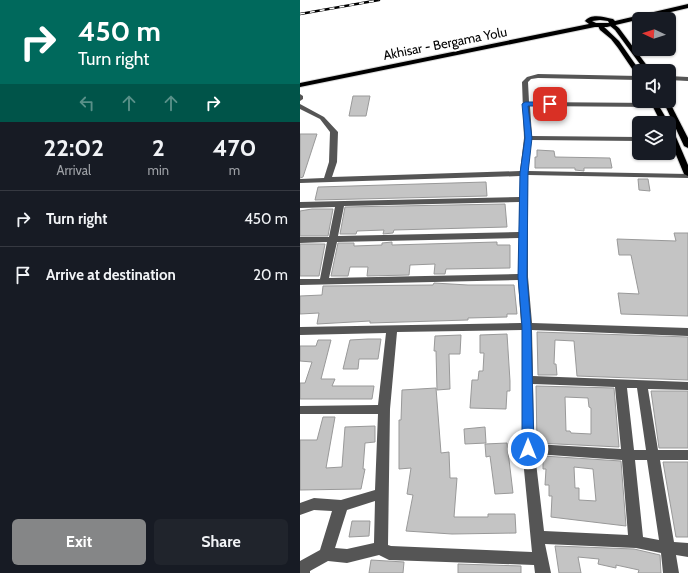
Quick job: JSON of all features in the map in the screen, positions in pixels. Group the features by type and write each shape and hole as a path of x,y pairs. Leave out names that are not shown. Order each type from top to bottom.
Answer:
{"highway":[{"path":"626,13 688,2"},
{"name":"Akhisar - Bergama Yolu","path":"300,80 595,22 611,20 611,24 688,6"},
{"name":"Akhisar - Bergama Yolu","path":"300,85 595,22 618,14"}],"main road":[{"path":"595,22 602,31 611,36 626,53 632,64"},
{"path":"611,24 617,29 643,64"},
{"path":"670,108 688,144"},
{"path":"676,149 688,175"}],"street":[{"path":"302,567 326,554 347,556 381,548 389,552 542,566 537,537 528,449 526,326 523,277 524,173 528,138 525,82 529,78 538,76 632,76"},
{"path":"676,78 688,79"},
{"path":"525,104 632,103"},
{"path":"300,106 322,118 334,132 333,162 327,180"},
{"path":"528,138 632,139"},
{"path":"300,181 524,173 688,175"},
{"path":"300,205 524,199"},
{"path":"324,281 340,204"},
{"path":"300,240 523,235"},
{"path":"300,282 523,277"},
{"path":"300,331 526,326 688,332"},
{"path":"381,548 384,410 392,328"},
{"path":"527,380 621,385 688,386"},
{"path":"621,385 636,542"},
{"path":"642,385 671,573"},
{"path":"300,410 384,410"},
{"path":"528,449 628,455 688,455"},
{"path":"300,509 314,504 341,506 383,494"},
{"path":"326,554 341,506"},
{"path":"537,537 636,542 688,550"}],"building":[{"path":"353,96 370,96 366,116 349,116"},
{"path":"300,134 317,134 303,177 300,178"},
{"path":"537,150 554,151 555,157 610,158 612,168 584,168 584,171 575,170 575,168 535,168 535,157 537,157"},
{"path":"638,179 648,179 650,191 639,190"},
{"path":"486,182 487,196 315,200 318,187"},
{"path":"505,204 507,227 394,230 393,233 383,234 384,230 357,231 356,234 340,234 345,207"},
{"path":"312,209 333,209 328,236 300,236 300,211"},
{"path":"674,233 688,233 688,316 621,314 618,293 639,294 631,255 619,255 617,239 676,241"},
{"path":"392,242 392,245 497,242 497,245 510,245 510,268 446,269 445,274 434,274 435,264 410,265 409,275 367,276 368,267 350,267 348,276 331,276 338,243 354,243 354,246 382,245 382,243"},
{"path":"300,244 325,244 319,276 300,276"},
{"path":"434,283 514,285 517,314 507,314 507,317 468,318 468,320 370,323 370,321 317,324 319,313 300,314 300,296 322,295 323,286 433,285"},
{"path":"537,332 688,337 688,380 577,376 574,341 555,340 554,364 556,364 557,375 538,375"},
{"path":"507,334 510,391 507,391 506,409 470,408 472,380 478,380 479,371 483,371 484,353 480,353 480,335"},
{"path":"461,335 460,354 449,354 450,389 437,390 436,351 434,351 435,336"},
{"path":"381,339 378,359 359,359 358,369 343,369 350,340"},
{"path":"318,340 331,340 321,379 335,379 332,386 374,386 372,399 300,399 300,383 305,383 312,362 300,361 300,346 316,346"},
{"path":"536,386 614,388 619,447 537,443","holes":["565,397 588,398 589,407 591,408 591,434 571,433 570,431 566,431"]},
{"path":"436,388 441,453 449,452 450,478 457,478 454,517 488,517 488,514 515,514 516,533 452,534 406,531 413,495 407,494 411,468 399,469 399,420 401,420 402,390"},
{"path":"651,391 688,391 688,448 659,448"},
{"path":"323,417 335,417 326,468 342,467 345,427 375,426 375,442 365,443 363,469 365,469 361,489 300,490 300,440 317,440"},
{"path":"485,427 486,443 465,444 464,429"},
{"path":"507,443 513,493 495,494 490,456 486,457 485,444"},
{"path":"543,456 621,461 626,526 551,517 552,496 549,496 549,485 545,485 546,469 543,469","holes":["574,467 593,469 596,501 579,500 579,488 575,488"]},
{"path":"663,462 688,462 688,537 676,537"},
{"path":"352,521 370,521 369,536 349,537"},
{"path":"555,546 634,549 660,555 661,573 638,573 639,570 616,565 616,568 598,564 599,559 578,557 581,573 559,573"},
{"path":"371,560 404,562 403,573 369,573"},
{"path":"458,564 521,566 521,573 458,573"}],"railway":[{"path":"300,14 379,0"}],"route":[{"path":"528,449 526,326 523,277 524,173 528,138 525,104 550,104"}]}
